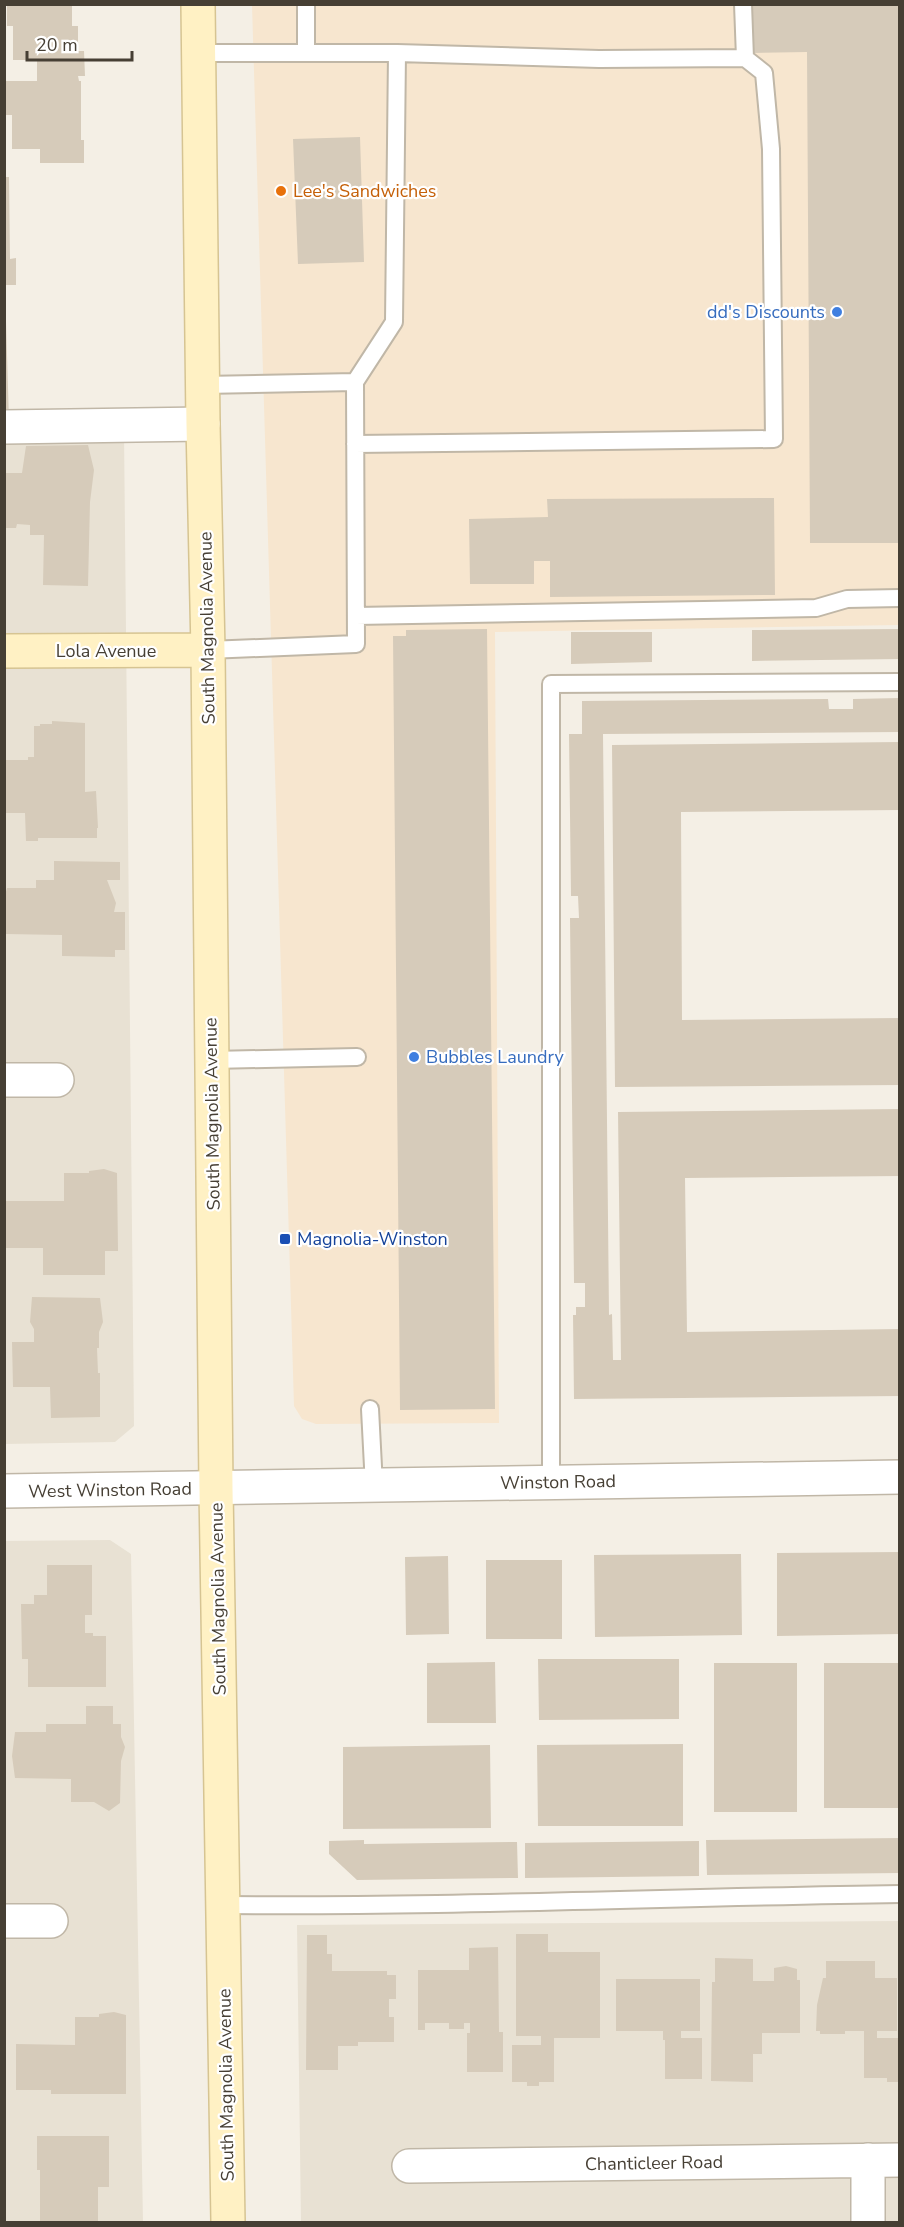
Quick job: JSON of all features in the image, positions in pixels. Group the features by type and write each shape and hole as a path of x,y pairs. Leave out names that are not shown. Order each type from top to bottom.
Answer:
{"main road":[{"name":"South Magnolia Avenue","path":"198,4 202,385 208,650 216,1489 228,2223"},
{"name":"Lola Avenue","path":"4,651 208,650"}],"street":[{"path":"4,427 203,424"},
{"path":"4,1080 57,1080"},
{"name":"Winston Road","path":"216,1489 900,1477"},
{"name":"West Winston Road","path":"4,1491 216,1489"},
{"path":"4,1922 51,1921"},
{"path":"868,2223 884,2160"},
{"name":"Chanticleer Road","path":"409,2166 884,2160"}],"lane":[{"path":"306,4 306,52"},
{"path":"743,4 745,58"},
{"path":"199,52 397,52 599,59 745,58 764,74 771,149 774,439 355,444"},
{"path":"208,650 356,644 355,382 394,322 397,52"},
{"path":"202,385 355,382"},
{"path":"356,616 816,608 847,599 900,598"},
{"path":"551,1482 551,684 900,682"},
{"path":"212,1060 357,1057"},
{"path":"370,1409 374,1486"},
{"path":"224,1905 380,1906 900,1894"}],"shaded area":[{"path":"252,5 899,5 899,625 495,632 499,1423 316,1424 302,1419 294,1406"},
{"path":"124,432 134,1426 115,1442 5,1444 4,434"},
{"path":"110,1540 131,1554 143,2222 5,2222 4,1541"},
{"path":"899,1921 899,2222 301,2222 297,1925"}],"building":[{"path":"7,4 72,4 72,26 78,26 78,51 84,51 85,76 78,76 81,81 81,140 84,140 84,163 40,163 40,149 12,149 12,115 6,115 6,81 37,81 37,60 13,60 13,26 7,26"},
{"path":"751,4 900,4 900,543 810,543 807,52 752,53"},
{"path":"360,137 364,262 298,264 293,139"},
{"path":"4,177 9,177 10,259 16,258 16,285 4,285"},
{"path":"4,321 6,321 9,421 4,421"},
{"path":"88,445 94,470 90,502 88,586 43,585 44,535 30,535 30,525 17,524 16,528 4,528 4,473 22,473 26,446"},
{"path":"774,498 775,595 550,597 550,561 534,561 534,584 470,584 469,519 548,517 547,499"},
{"path":"487,629 495,1409 400,1410 393,636 406,636 406,630"},
{"path":"900,629 900,659 752,661 752,630"},
{"path":"571,632 652,632 652,662 571,664"},
{"path":"900,698 900,732 603,734 609,1315 612,1314 613,1360 621,1360 618,1112 900,1109 900,1176 685,1178 687,1332 900,1329 900,1396 574,1399 573,1315 576,1315 576,1307 585,1307 585,1283 574,1283 570,918 579,918 578,896 571,896 569,734 582,734 582,701 828,699 829,709 853,709 853,699"},
{"path":"52,721 85,723 85,792 96,791 97,838 38,838 38,841 26,841 25,813 4,813 4,760 28,760 28,757 34,757 34,726 52,724"},
{"path":"900,742 900,810 681,812 682,1020 900,1018 900,1085 615,1087 612,745"},
{"path":"54,861 120,862 120,880 107,880 116,903 114,912 125,912 125,950 115,950 115,957 62,956 62,935 6,934 4,899 7,888 36,888 36,880 54,880"},
{"path":"104,1169 117,1173 118,1251 105,1251 105,1275 43,1275 43,1248 5,1248 5,1201 64,1201 64,1173 89,1173 89,1171"},
{"path":"32,1297 100,1298 103,1322 99,1332 99,1348 97,1348 98,1373 100,1373 100,1417 51,1418 50,1387 13,1387 12,1342 34,1342 34,1329 30,1322"},
{"path":"900,1552 900,1634 777,1636 777,1553"},
{"path":"741,1554 742,1635 595,1637 594,1555"},
{"path":"448,1556 449,1634 406,1635 405,1557"},
{"path":"486,1560 562,1560 562,1639 486,1639"},
{"path":"47,1565 92,1565 92,1615 85,1615 85,1633 93,1633 93,1636 106,1636 106,1687 28,1687 28,1659 22,1659 21,1604 34,1604 34,1595 47,1595"},
{"path":"538,1659 679,1659 679,1719 539,1720"},
{"path":"495,1662 496,1723 427,1723 427,1663"},
{"path":"714,1663 797,1663 797,1812 714,1812"},
{"path":"824,1663 900,1663 900,1808 824,1808"},
{"path":"86,1706 113,1706 113,1724 121,1724 121,1737 125,1747 121,1761 120,1803 109,1811 94,1802 71,1802 71,1779 15,1778 12,1756 15,1732 46,1732 46,1724 86,1724"},
{"path":"683,1744 683,1826 538,1826 537,1745"},
{"path":"490,1745 491,1828 343,1829 343,1747"},
{"path":"900,1838 900,1873 707,1875 706,1840"},
{"path":"364,1840 364,1844 517,1842 518,1878 357,1880 329,1854 329,1841"},
{"path":"699,1841 699,1876 525,1878 525,1843"},
{"path":"516,1934 548,1934 548,1952 600,1952 600,2038 554,2038 554,2082 539,2082 539,2086 527,2086 527,2082 512,2082 512,2045 541,2045 541,2036 516,2036"},
{"path":"307,1935 327,1935 327,1954 332,1954 332,1971 387,1971 387,1975 396,1975 396,1999 389,1999 389,2017 394,2017 394,2042 358,2042 358,2046 338,2046 338,2070 306,2070"},
{"path":"498,1947 499,2032 503,2032 503,2072 467,2072 467,2033 470,2033 470,2023 464,2023 464,2029 449,2029 449,2023 425,2023 425,2030 418,2030 418,1970 469,1970 469,1948"},
{"path":"715,1958 753,1959 753,1981 774,1981 774,1968 786,1966 797,1969 797,1980 800,1980 800,2033 762,2033 762,2054 753,2054 753,2082 711,2081 712,1982 715,1982"},
{"path":"826,1961 875,1961 875,1978 897,1978 897,2031 877,2031 877,2038 900,2038 900,2082 887,2082 887,2078 864,2078 864,2031 820,2034 820,2031 816,2031 817,2005 823,1978 826,1978"},
{"path":"616,1979 700,1979 700,2031 681,2031 681,2038 702,2038 702,2079 665,2079 663,2031 616,2031"},
{"path":"114,2012 126,2015 126,2094 51,2094 51,2090 16,2090 16,2044 75,2045 75,2017 99,2017 99,2014"},
{"path":"37,2136 109,2136 109,2187 98,2187 98,2222 40,2221"}],"place":[{"name":"Lee's Sandwiches","path":"281,191"},
{"name":"dd's Discounts","path":"837,312"},
{"name":"Bubbles Laundry","path":"414,1057"},
{"name":"Magnolia-Winston","path":"285,1239"}]}
